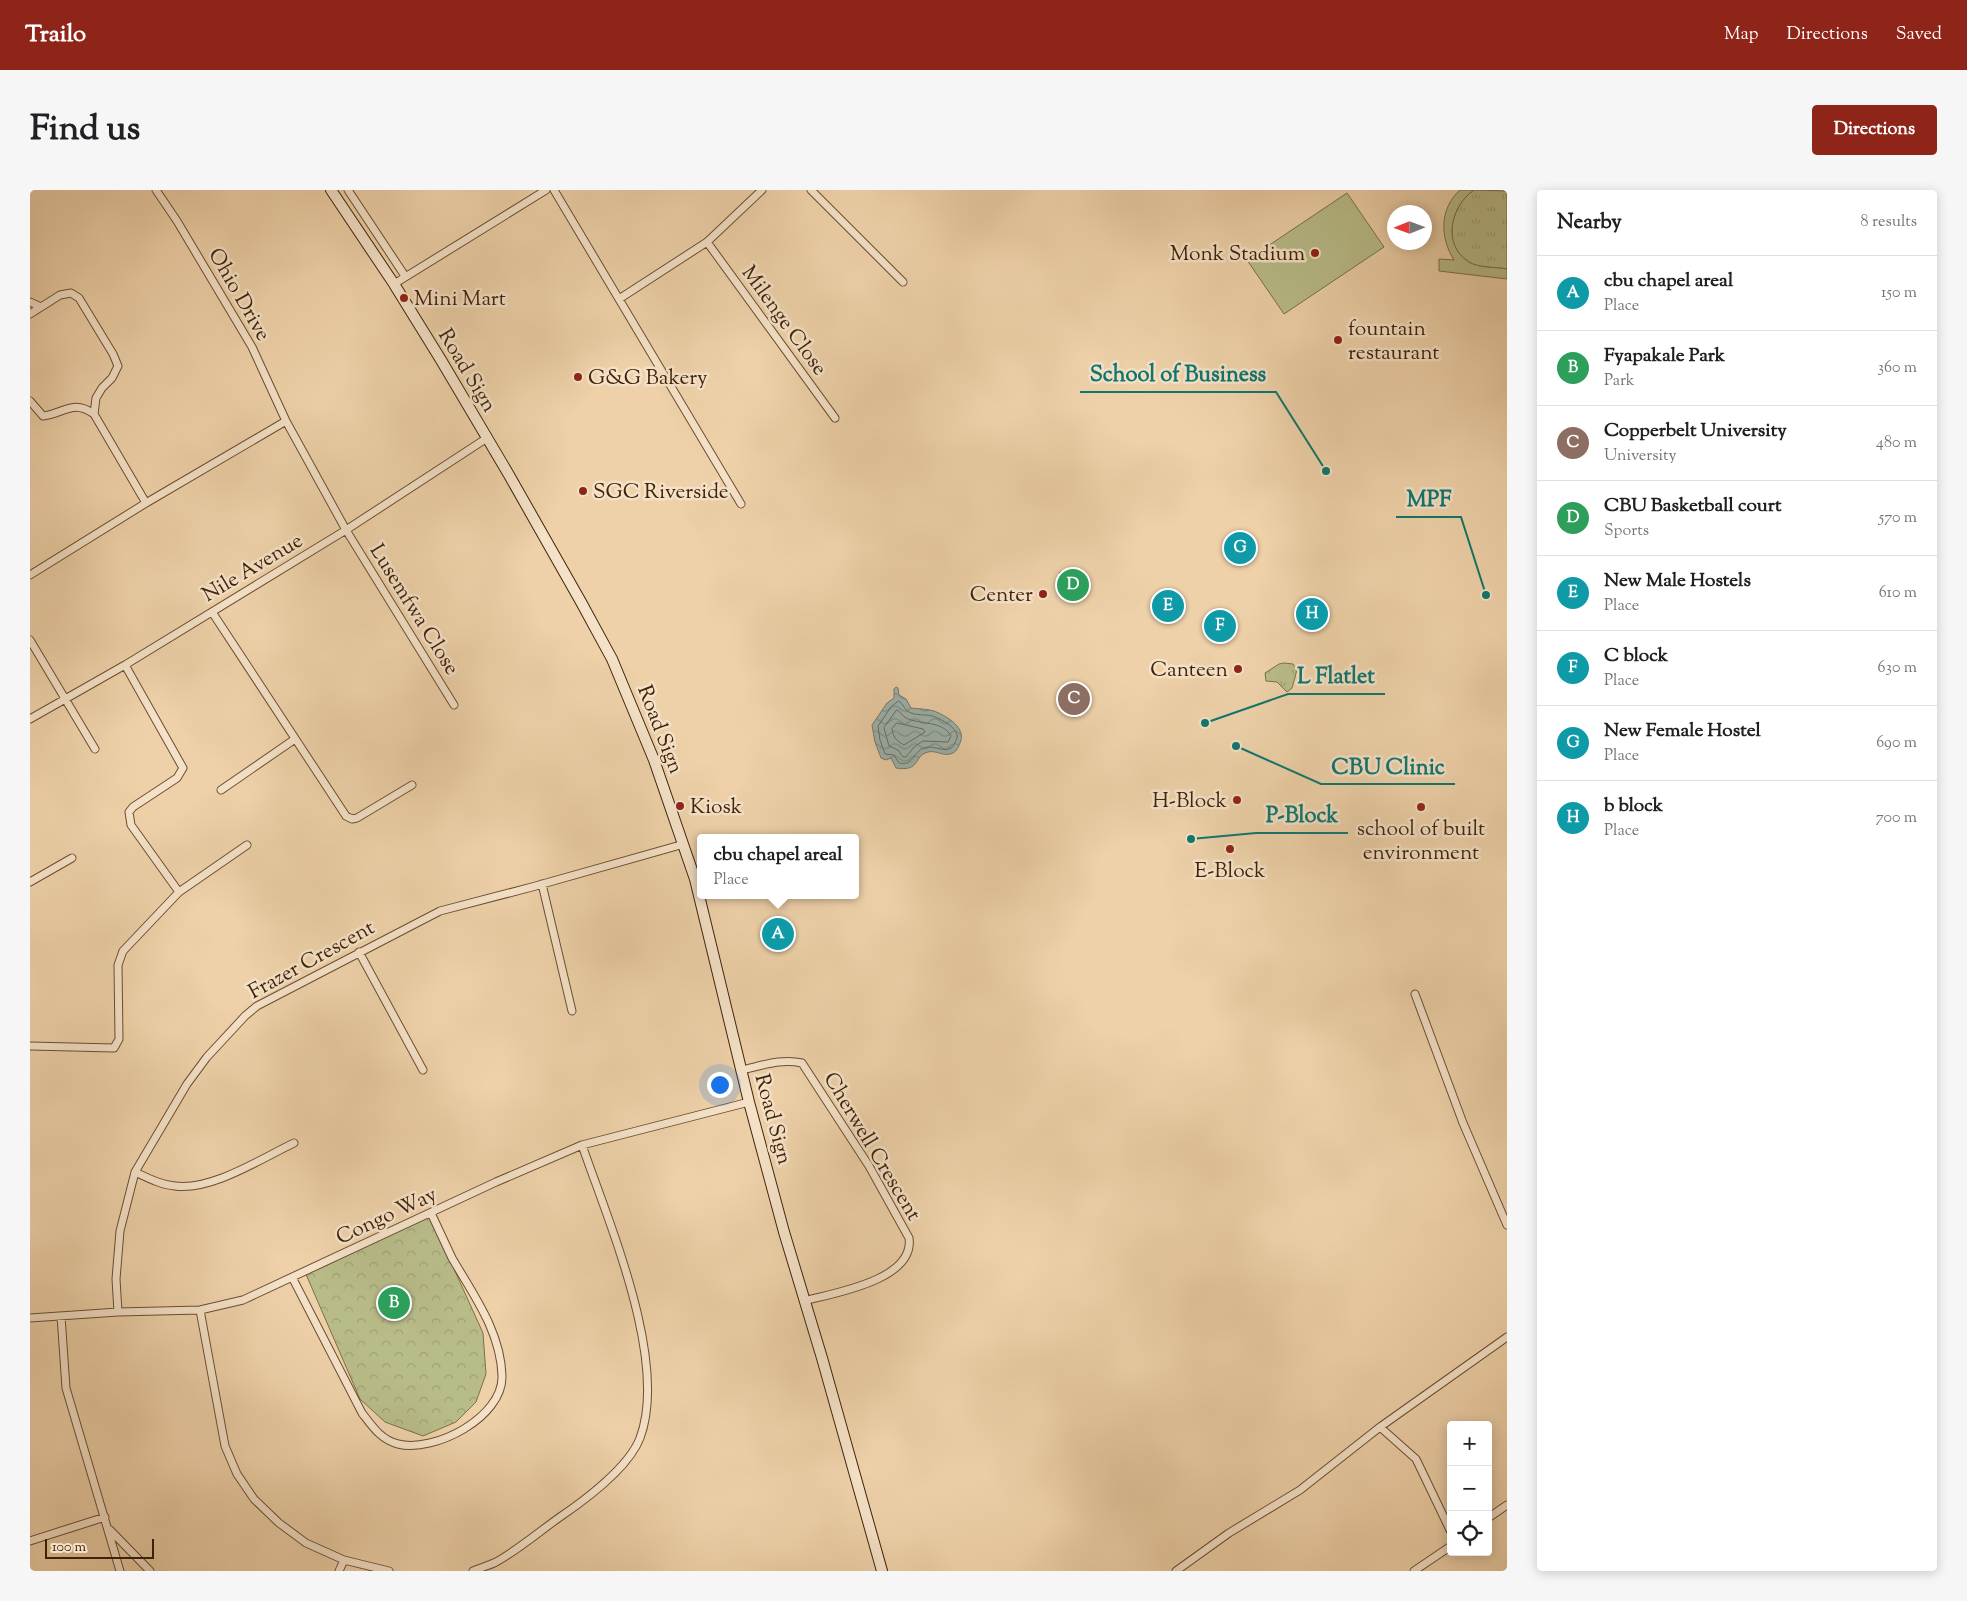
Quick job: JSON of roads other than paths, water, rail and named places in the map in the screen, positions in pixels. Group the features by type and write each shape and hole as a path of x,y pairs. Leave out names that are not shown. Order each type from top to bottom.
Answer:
{"main road":[{"name":"Road Sign","path":"331,190 394,284 487,438 612,659 654,760 684,844 697,887"},
{"name":"Road Sign","path":"700,899 749,1102 882,1571"}],"street":[{"name":"Ohio Drive","path":"156,190 177,221 252,347 286,421 346,530"},
{"path":"348,190 405,276"},
{"path":"394,284 546,190"},
{"path":"554,190 741,504"},
{"path":"619,299 707,242 762,190"},
{"path":"811,190 903,282"},
{"name":"Milenge Close","path":"707,242 835,418"},
{"path":"30,314 60,295 71,292 79,298 113,354 118,366 112,378 102,388 96,398 94,414"},
{"path":"30,302 41,307"},
{"path":"30,402 43,416 73,406 84,407 94,414 146,502"},
{"path":"30,575 146,502 286,421"},
{"name":"Nile Avenue","path":"30,719 125,665 346,530 487,438"},
{"name":"Lusemfwa Close","path":"346,530 454,705"},
{"path":"212,612 346,816 352,819 357,818 412,785"},
{"path":"30,640 95,749"},
{"path":"125,665 183,768 177,778 133,807 129,812 131,824 179,892"},
{"path":"221,790 295,739"},
{"name":"Frazer Crescent","path":"118,1312 116,1279 120,1231 135,1172 187,1084 207,1057 245,1016 257,1006 440,911 684,844"},
{"path":"30,1046 114,1048 119,1039 119,957 122,951 179,892 247,845"},
{"path":"30,882 72,858"},
{"path":"542,884 572,1011"},
{"path":"360,952 423,1070"},
{"path":"1415,994 1463,1123 1507,1225"},
{"name":"Cherwell Crescent","path":"741,1070 780,1061 802,1063 869,1166 909,1238 910,1246 908,1253 893,1270 860,1286 804,1300"},
{"name":"Congo Way","path":"30,1318 118,1312 200,1310 243,1300 582,1145 749,1102"},
{"path":"135,1172 157,1182 177,1187 198,1185 230,1174 294,1142"},
{"path":"473,1571 495,1563 607,1481 639,1440 646,1415 648,1382 645,1349 627,1276 582,1145"},
{"path":"292,1277 362,1413 373,1429 386,1439 399,1444 432,1443 448,1438 480,1417 492,1402 502,1378 498,1350 484,1314 431,1214"},
{"path":"200,1310 225,1446 237,1474 254,1499 306,1543 344,1560 389,1571"},
{"path":"61,1316 66,1388 120,1571"},
{"path":"1176,1571 1229,1533 1300,1490 1380,1427 1507,1337"},
{"path":"1380,1427 1416,1459 1447,1524"},
{"path":"1492,1515 1507,1505"},
{"path":"30,1541 105,1517"},
{"path":"108,1528 150,1571"},
{"path":"1414,1571 1447,1549"},
{"path":"339,1571 344,1560"}],"water":[{"path":"898,688 899,695 906,699 911,708 934,711 954,723 961,732 961,738 955,751 947,754 928,752 923,754 913,766 904,769 896,768 891,758 886,760 881,758 875,742 872,725 887,703 894,698 894,689"}],"place":[{"name":"Monk Stadium","path":"1315,253"},
{"name":"Mini Mart","path":"404,298"},
{"name":"fountain restaurant","path":"1338,340"},
{"name":"G&G Bakery","path":"578,377"},
{"name":"School of Business","path":"1326,471"},
{"name":"SGC Riverside","path":"583,491"},
{"name":"New Female Hostel","path":"1240,548"},
{"name":"CBU Basketball court","path":"1073,585"},
{"name":"Center","path":"1043,594"},
{"name":"MPF","path":"1486,595"},
{"name":"New Male Hostels","path":"1168,606"},
{"name":"b block","path":"1312,614"},
{"name":"C block","path":"1220,626"},
{"name":"Canteen","path":"1238,669"},
{"name":"Copperbelt University","path":"1074,699"},
{"name":"L Flatlet","path":"1205,723"},
{"name":"CBU Clinic","path":"1236,746"},
{"name":"H-Block","path":"1237,800"},
{"name":"Kiosk","path":"680,806"},
{"name":"school of built environment","path":"1421,807"},
{"name":"P-Block","path":"1191,839"},
{"name":"E-Block","path":"1230,849"},
{"name":"cbu chapel areal","path":"778,934"},
{"name":"Fyapakale Park","path":"394,1303"}]}
